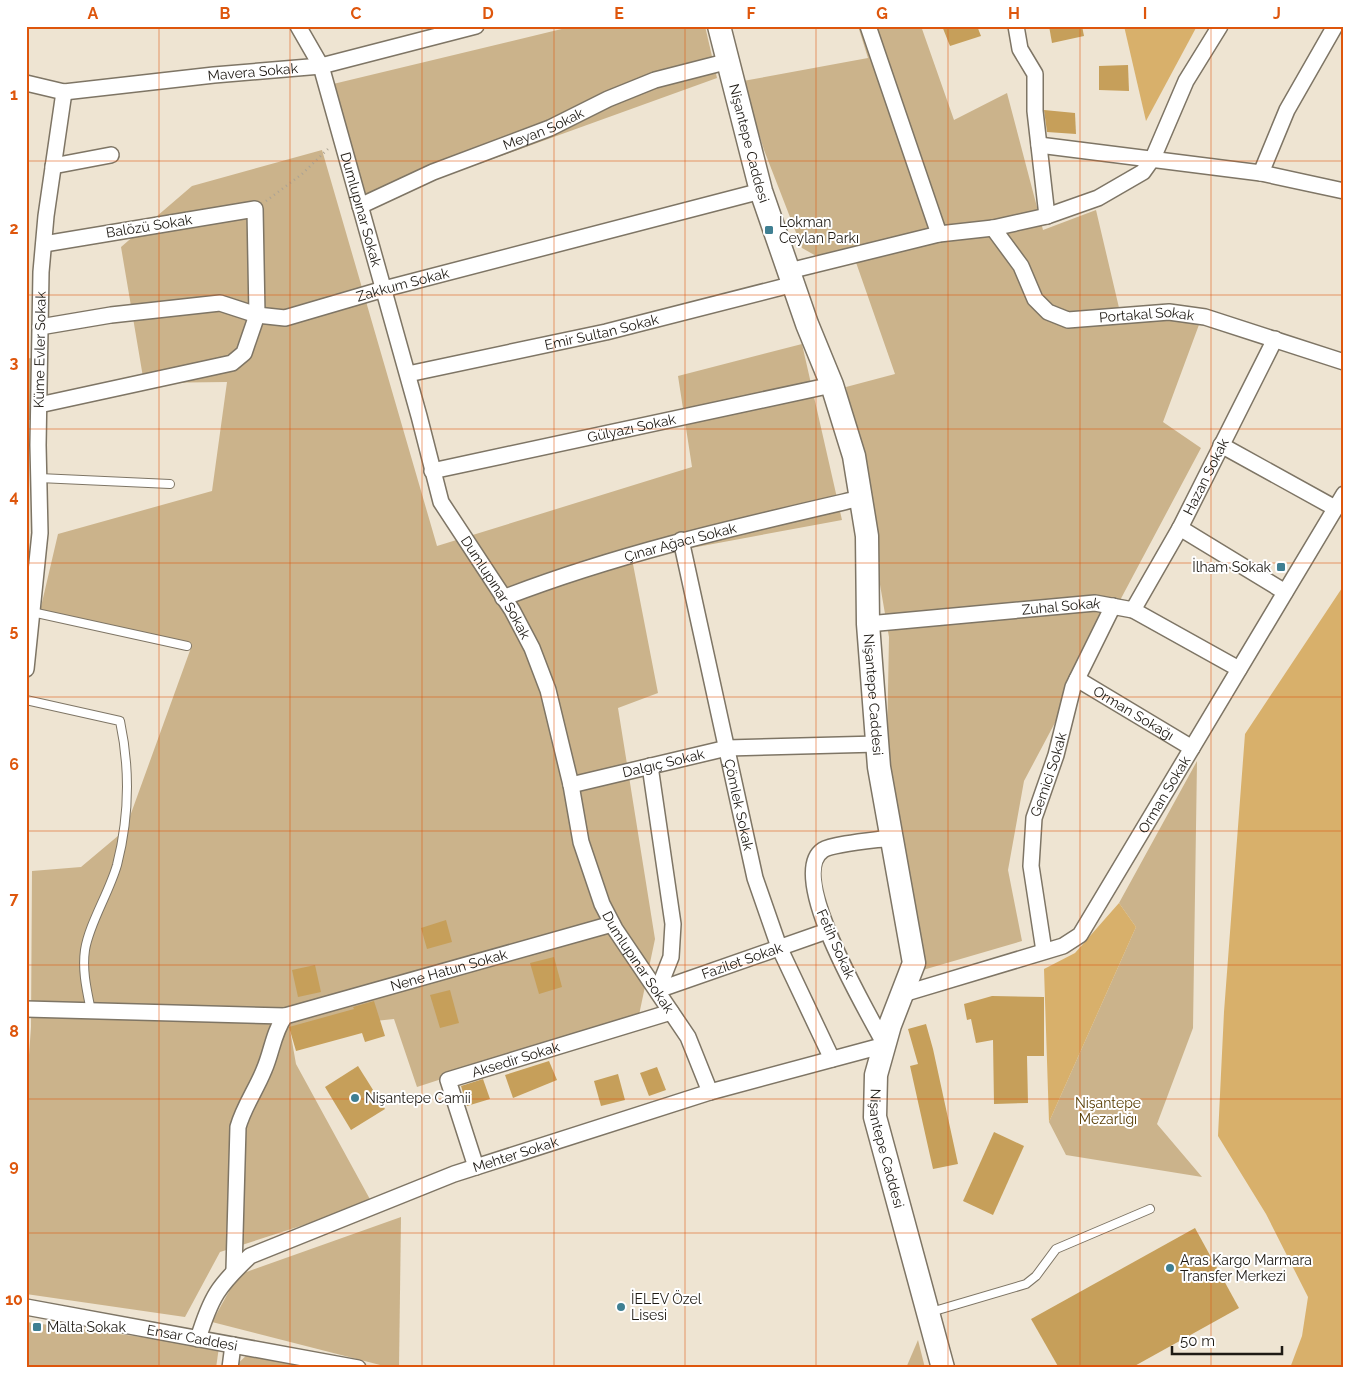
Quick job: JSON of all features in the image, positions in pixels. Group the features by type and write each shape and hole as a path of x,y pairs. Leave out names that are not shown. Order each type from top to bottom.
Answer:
{"street":[{"name":"Dumlupınar Sokak","path":"298,26 321,66 408,374 441,502 503,598 532,648 548,690 571,785 581,842 602,904 612,924 688,1037 710,1092"},
{"name":"Mavera Sokak","path":"26,83 64,92 214,75 321,66 476,26"},
{"name":"Nişantepe Caddesi","path":"719,26 761,191 832,385 854,456 867,536 868,624 878,744 890,838 914,963 876,1075 875,1117 943,1368"},
{"path":"868,26 939,234"},
{"path":"1016,26 1020,49 1035,74 1035,112 1047,216"},
{"name":"Emir Sultan Sokak","path":"408,374 606,332 939,234 993,228 1047,216 1098,198 1143,172 1153,158 1186,82 1220,26"},
{"path":"1261,173 1286,110 1335,26"},
{"name":"Meyan Sokak","path":"360,206 433,172 550,128 608,99 655,80 729,61"},
{"name":"Küme Evler Sokak","path":"26,669 40,533 40,327 44,244 64,92"},
{"path":"1039,145 1261,173 1344,191"},
{"path":"53,166 111,155"},
{"name":"Zakkum Sokak","path":"40,327 111,315 220,303 257,315 285,318 384,288 761,191"},
{"path":"39,405 232,363 244,352 257,315 255,209"},
{"name":"Balözü Sokak","path":"44,244 255,209"},
{"name":"Portakal Sokak","path":"993,228 1020,266 1035,299 1048,312 1068,320 1169,312 1205,317 1344,362"},
{"name":"Hazan Sokak","path":"1133,610 1180,528 1275,339"},
{"name":"Gülyazı Sokak","path":"432,472 832,385"},
{"path":"1221,445 1335,508"},
{"name":"Orman Sokak","path":"903,994 1063,946 1080,935 1344,494"},
{"name":"Çınar Ağacı Sokak","path":"503,598 594,565 681,540 861,498"},
{"path":"1180,528 1285,592"},
{"name":"Çömlek Sokak","path":"681,540 755,878 779,947 832,1059"},
{"name":"Zuhal Sokak","path":"868,624 1095,603 1133,610 1240,669"},
{"name":"Gemici Sokak","path":"1044,951 1031,866 1034,818 1056,755 1077,679 1113,606"},
{"name":"Orman Sokağı","path":"1077,679 1192,748"},
{"name":"Dalgıç Sokak","path":"571,785 728,748 878,744"},
{"path":"650,766 673,924 671,957 658,990"},
{"name":"Fetih Sokak","path":"885,1044 827,930 814,890 812,870 816,858 824,849 890,838"},
{"name":"Nene Hatun Sokak","path":"26,1009 285,1016 612,924"},
{"name":"Fazilet Sokak","path":"658,990 827,930"},
{"name":"Aksedir Sokak","path":"476,1167 448,1080 671,1012"},
{"path":"234,1270 238,1127 243,1111 265,1069 277,1027 285,1016"},
{"name":"Mehter Sokak","path":"198,1339 209,1303 226,1278 250,1256 476,1167 710,1092 885,1044"},
{"name":"Ensar Caddesi","path":"26,1307 358,1368"},
{"path":"230,1368 233,1345"}],"lane":[{"path":"39,478 170,484"},
{"path":"32,612 187,646"},
{"path":"26,700 120,721 126,758 126,799 117,866 85,951 84,971 91,1011"},
{"path":"929,1313 1026,1284 1036,1276 1056,1249 1150,1209"}],"path":[{"path":"255,209 302,174 341,137"}],"green space":[{"path":"574,26 705,26 717,78 365,205 329,85"},
{"path":"858,26 921,26 954,120 1007,93 1043,230 1096,210 1120,312 1200,322 1163,422 1201,448 1024,781 1008,870 1022,941 916,972 887,742 889,637 846,387 895,374 852,251 818,257 802,248 764,150 743,81 868,58"},
{"path":"322,150 437,546 692,467 678,376 802,344 842,520 632,559 658,693 618,708 655,939 639,1015 417,1087 394,1019 290,1030 296,1064 372,1203 220,1252 185,1317 26,1294 26,1097 31,1027 32,871 81,867 125,830 192,645 40,611 58,534 212,491 227,382 144,383 121,247 192,186"},
{"path":"26,358 41,359 37,420 26,420"},
{"name":"Nişantepe Mezarlığı","path":"1197,761 1193,1028 1157,1124 1202,1177 1066,1155 1049,1122 1136,927 1119,903"},
{"path":"401,1217 399,1368 392,1368 212,1322 238,1275"},
{"path":"26,1322 219,1347 216,1368 26,1368"},
{"path":"918,1340 925,1368 906,1368"},
{"path":"249,1353 309,1368 233,1368"}],"shaded area":[{"path":"1124,26 1197,26 1146,121"},
{"path":"1344,585 1344,1368 1290,1368 1302,1336 1308,1297 1266,1214 1218,1136 1224,1012 1245,734"},
{"path":"1119,903 1136,927 1049,1122 1044,969 1075,953"}],"building":[{"path":"942,26 977,26 981,36 950,46"},
{"path":"1049,26 1082,26 1084,36 1052,43"},
{"path":"1128,65 1129,91 1099,90 1099,66"},
{"path":"1044,110 1075,113 1076,134 1047,132"},
{"path":"446,920 452,942 427,949 421,928"},
{"path":"554,957 562,987 539,994 530,963"},
{"path":"315,965 321,992 298,997 292,970"},
{"path":"450,990 459,1023 440,1028 430,995"},
{"path":"992,996 1044,997 1044,1056 1027,1056 1028,1103 994,1104 993,1040 976,1043 971,1019 967,1020 964,1004"},
{"path":"374,1001 385,1036 365,1042 362,1033 296,1051 289,1027 354,1009 353,1007"},
{"path":"926,1024 958,1164 933,1169 910,1066 918,1064 908,1029"},
{"path":"549,1061 557,1080 513,1098 505,1075"},
{"name":"Nişantepe Camii","path":"358,1066 385,1109 351,1130 325,1087"},
{"path":"657,1067 666,1090 649,1096 640,1073"},
{"path":"618,1074 625,1100 601,1106 594,1081"},
{"path":"483,1079 490,1099 467,1106 461,1086"},
{"path":"994,1132 1024,1146 993,1215 963,1201"},
{"name":"Aras Kargo Marmara Transfer Merkezi","path":"1195,1228 1239,1308 1131,1368 1059,1368 1031,1319"}],"place":[{"name":"Lokman Ceylan Parkı","path":"769,230"},
{"name":"İlham Sokak","path":"1281,567"},
{"name":"Nişantepe Camii","path":"355,1098"},
{"name":"Aras Kargo Marmara Transfer Merkezi","path":"1170,1268"},
{"name":"İELEV Özel Lisesi","path":"621,1307"},
{"name":"Malta Sokak","path":"37,1327"}]}
